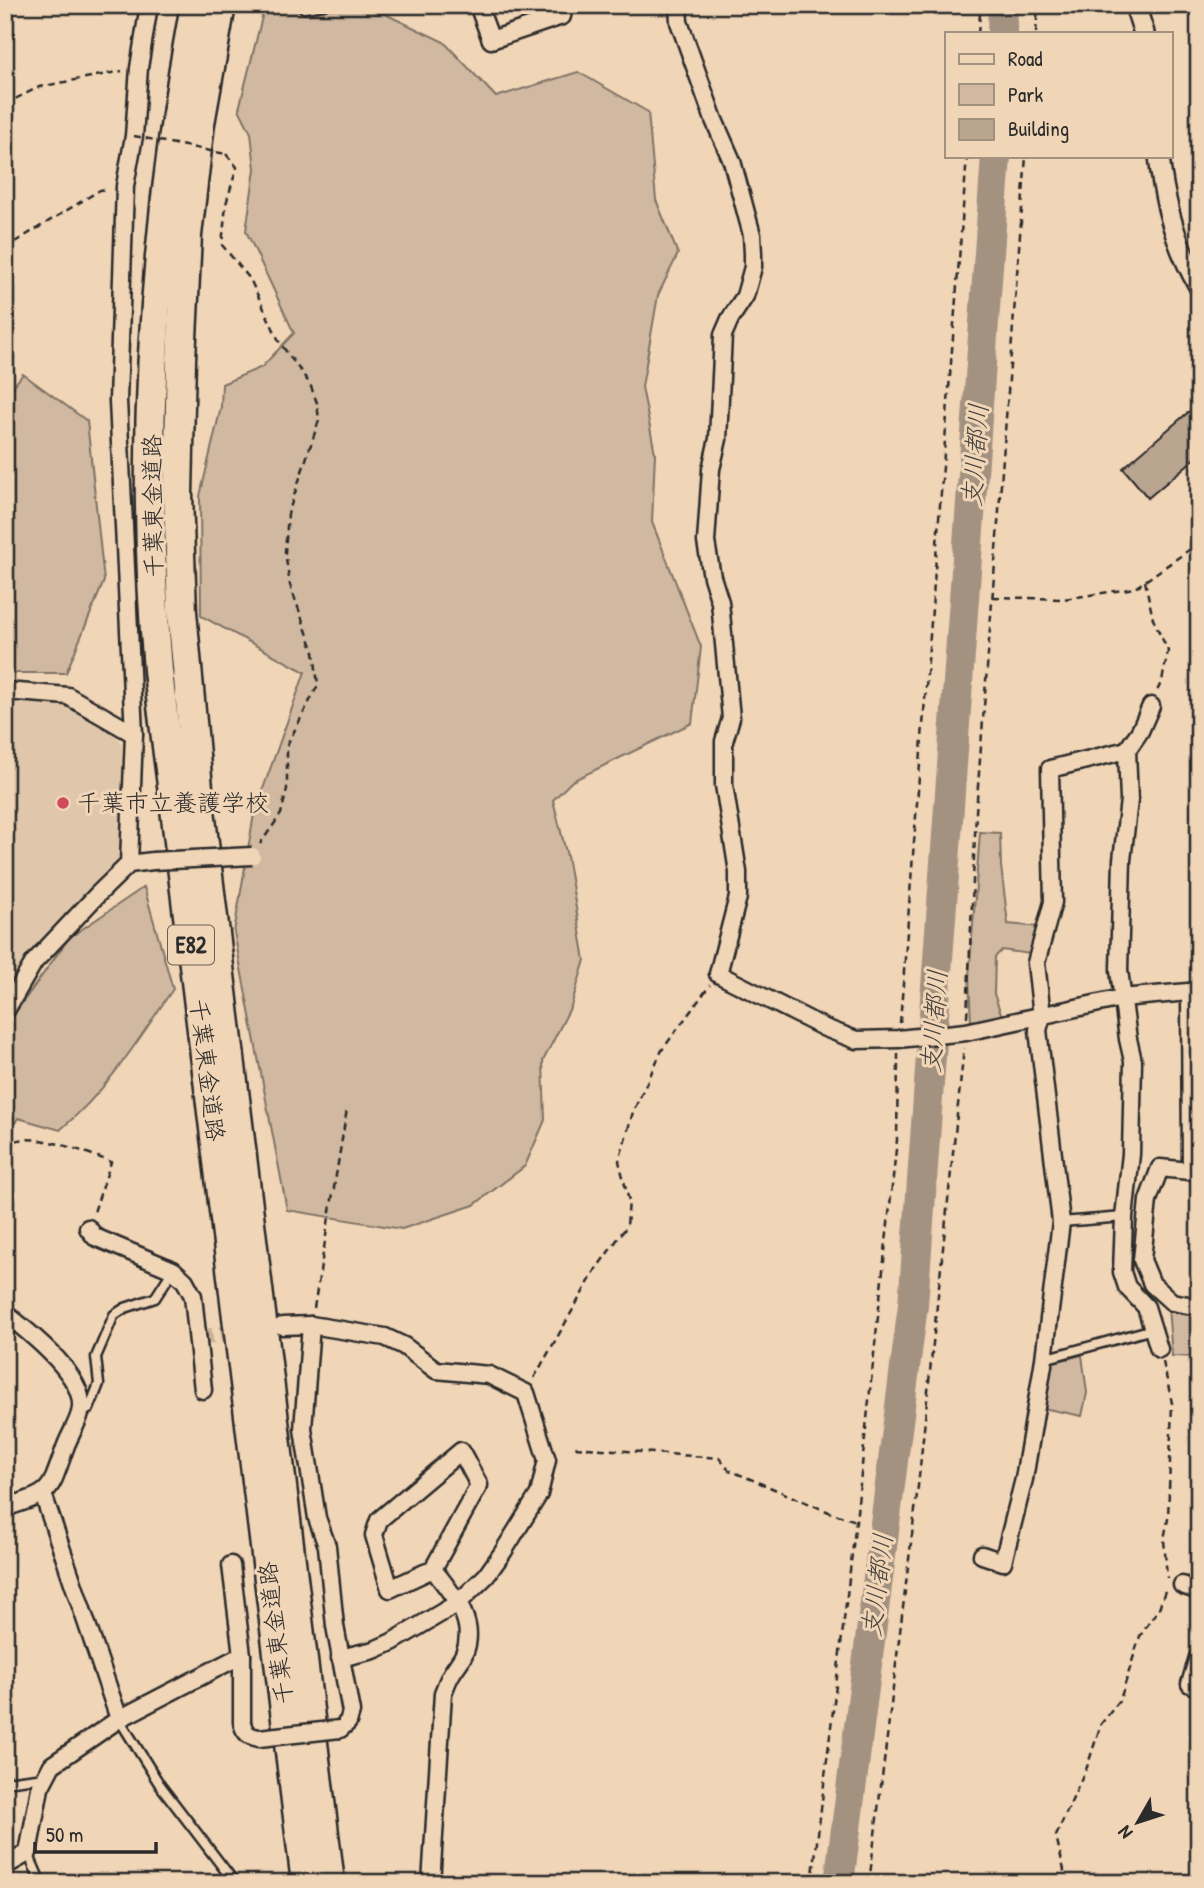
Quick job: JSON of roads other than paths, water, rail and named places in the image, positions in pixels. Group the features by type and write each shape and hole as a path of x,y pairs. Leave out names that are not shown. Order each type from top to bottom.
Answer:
{"highway":[{"name":"千葉東金道路","path":"195,5 169,167 156,303 150,457 158,670 306,1883"},
{"name":"千葉東金道路","path":"220,5 200,122 187,235 178,494 182,612 201,824 330,1883"}],"street":[{"path":"129,864 134,734 118,401 125,186 134,136 139,68 149,5"},
{"path":"478,5 491,40 562,16 564,5"},
{"path":"678,5 679,22 714,120 732,161 752,235 753,254 753,267 745,296 723,335 722,387 717,408 718,439 711,469 706,542 712,577 720,602 731,718 724,741 724,785 738,872 738,897 718,974 856,1040 966,1032 1122,998 1194,992 1195,1172 1160,1168 1148,1200 1142,1260 1152,1283 1172,1302 1199,1307"},
{"path":"1135,5 1144,32"},
{"path":"1159,158 1168,214 1185,261 1199,286"},
{"path":"5,691 68,696 134,734"},
{"path":"1151,706 1140,732 1127,750 1129,800 1122,860 1119,970 1133,1061 1131,1154 1124,1217 1122,1272 1127,1287 1146,1307 1159,1349"},
{"path":"982,1556 1003,1562 1024,1479 1044,1359 1061,1222 1038,1030 1042,1016 1036,963 1053,902 1051,769 1127,750"},
{"path":"5,1012 34,962 129,864 252,856"},
{"path":"88,1228 94,1237 173,1270 185,1281 193,1296 203,1390"},
{"path":"5,1313 38,1338 75,1382 81,1399 80,1413 69,1435 51,1487 43,1494 5,1508"},
{"path":"231,1564 242,1655 244,1732 259,1738 340,1729 348,1722 351,1712 340,1658 327,1546 317,1518 303,1429 312,1325"},
{"path":"282,1326 312,1325 386,1337 404,1346 436,1370 489,1375 526,1393 547,1460 541,1487 503,1552 486,1576 458,1603 392,1642 374,1650 340,1658"},
{"path":"461,1451 479,1485 433,1569 390,1589 374,1535 379,1520 461,1451"},
{"path":"43,1494 119,1719"},
{"path":"431,1883 443,1693 450,1675 464,1656 468,1640 468,1624 458,1603 433,1569"},
{"path":"1182,1585 1199,1591"},
{"path":"1199,1654 1190,1684 1199,1688"},
{"path":"5,1866 28,1853 40,1788 52,1765 119,1719 242,1655"}],"lane":[{"path":"304,8 324,5"},
{"path":"1061,1222 1124,1217"},
{"path":"80,1413 89,1409 99,1384 96,1357 114,1315 125,1308 155,1298 173,1270"},
{"path":"1044,1359 1153,1329"},
{"path":"119,1719 160,1785 235,1883"},
{"path":"5,1782 45,1777"},
{"path":"28,1853 41,1883"}],"waterway":[{"name":"支川都川","path":"1002,32 1003,5"},
{"name":"支川都川","path":"839,1883 913,1305 996,158"}],"tunnel":[{"path":"197,1338 245,1331"}],"place":[{"name":"千葉市立養護学校","path":"63,803"}]}
